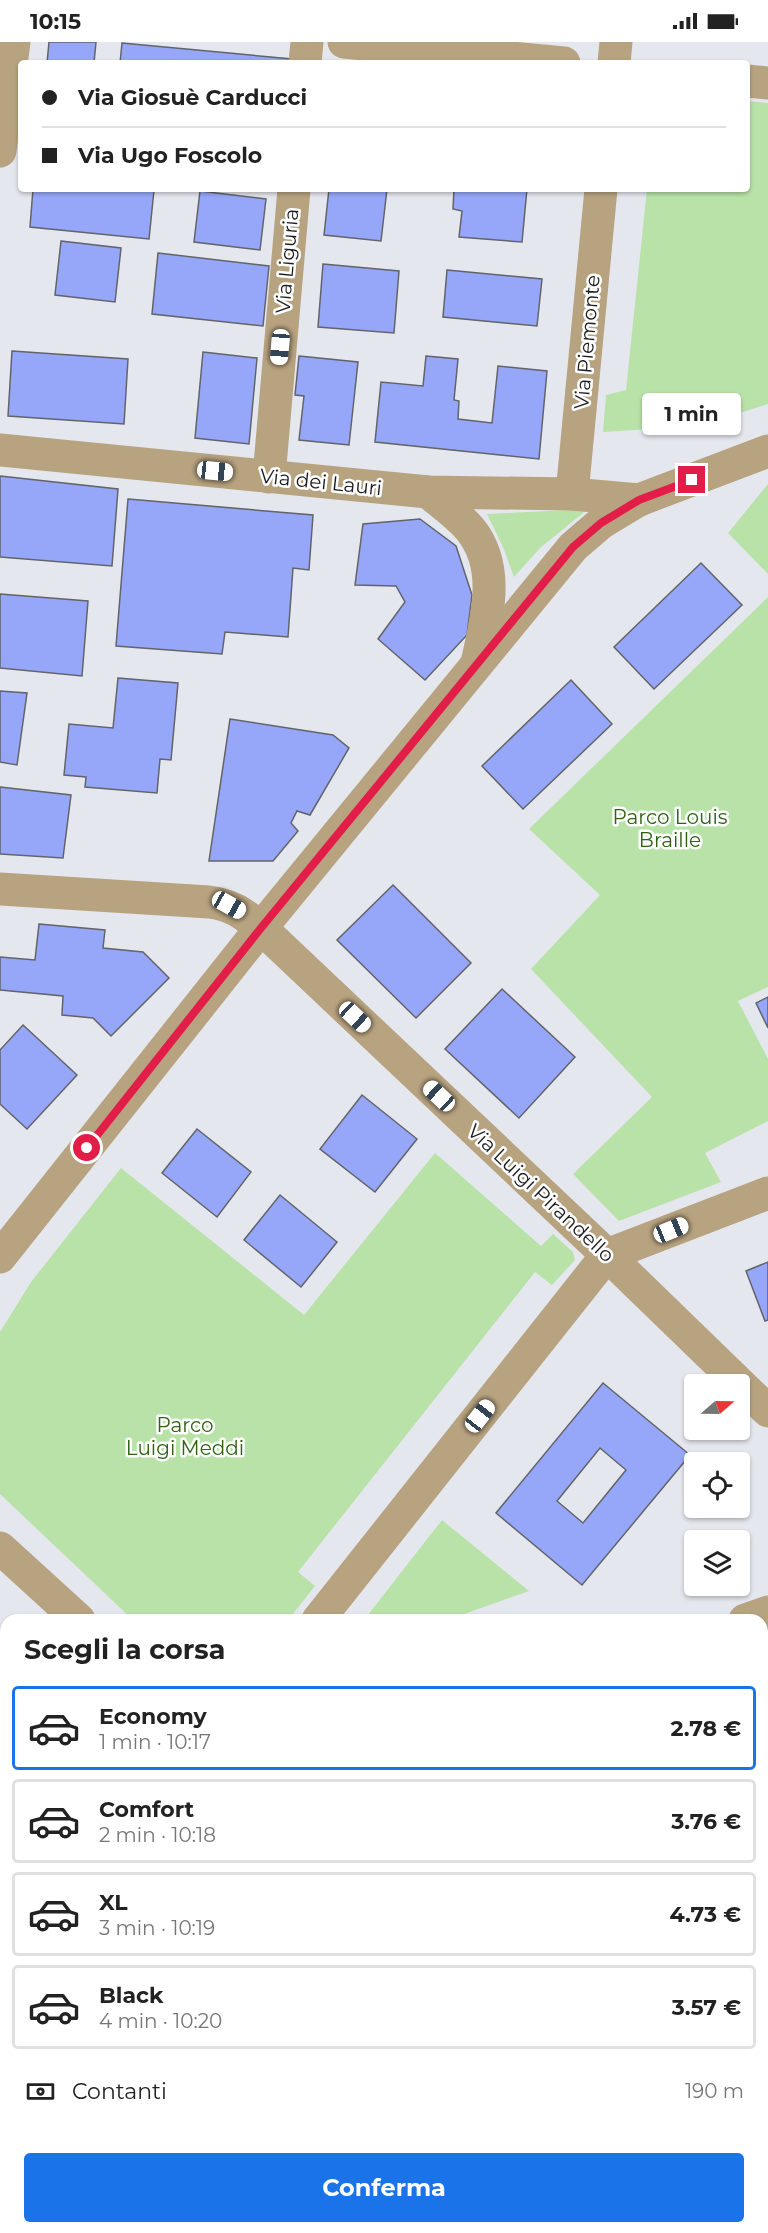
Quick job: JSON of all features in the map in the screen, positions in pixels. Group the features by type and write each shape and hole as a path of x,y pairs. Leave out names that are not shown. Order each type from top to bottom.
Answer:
{"street":[{"path":"0,151 14,42"},
{"path":"305,60 307,42"},
{"path":"344,42 533,60"},
{"path":"614,60 616,42"},
{"path":"750,81 768,83"},
{"name":"Via Liguria","path":"269,477 294,192"},
{"name":"Via Piemonte","path":"572,494 602,192"},
{"name":"Via dei Lauri","path":"0,450 428,492 572,494 639,500"},
{"path":"0,1257 261,928 573,547 601,523 639,500 768,451"},
{"path":"428,492 466,525 485,556 489,605 477,666"},
{"name":"Via Luigi Pirandello","path":"0,889 229,905 261,928 607,1255 768,1411"},
{"path":"323,1614 607,1255 768,1193"},
{"path":"0,1548 72,1614"}],"green space":[{"path":"750,101 768,103 768,404 700,426 603,432 606,395 626,390 647,192 750,192"},
{"path":"768,484 768,574 728,533"},
{"path":"588,509 540,548 514,577 487,514"},
{"name":"Parco Louis Braille","path":"768,597 768,987 738,1001 768,1059 768,1121 705,1153 721,1182 619,1221 573,1174 652,1097 531,969 600,895 529,829"},
{"name":"Parco Luigi Meddi","path":"435,1153 541,1246 553,1234 573,1252 575,1260 552,1285 535,1272 298,1572 315,1586 293,1614 127,1614 0,1494 0,1332 31,1282 121,1168 304,1315"},
{"path":"442,1520 529,1591 464,1614 369,1614"}],"building":[{"path":"49,42 96,42 94,60 47,60"},
{"path":"122,43 292,59 292,60 120,60"},
{"path":"33,192 154,192 149,239 30,227"},
{"path":"200,192 266,199 260,250 194,242"},
{"path":"329,192 387,192 381,241 324,235"},
{"path":"454,192 527,192 522,242 459,237 462,211 453,209"},
{"path":"61,241 121,248 115,302 55,295"},
{"path":"158,253 269,266 263,326 152,314"},
{"path":"323,264 399,271 394,333 318,327"},
{"path":"447,270 542,279 537,326 443,317"},
{"path":"12,351 128,359 124,424 8,416"},
{"path":"203,352 257,358 249,444 195,438"},
{"path":"299,356 358,362 349,445 299,440 304,396 295,395"},
{"path":"426,356 458,359 454,400 459,401 458,419 492,423 498,366 547,371 539,459 375,442 381,382 423,386"},
{"path":"0,476 118,489 112,566 0,557"},
{"path":"128,499 313,515 309,570 293,568 288,637 225,632 222,654 116,646"},
{"path":"420,519 456,546 472,595 467,635 425,680 378,639 405,602 396,586 355,585 363,524"},
{"path":"701,563 742,605 654,689 614,647"},
{"path":"0,594 88,601 82,676 0,668"},
{"path":"118,678 178,683 171,760 160,759 157,793 85,787 86,777 64,775 69,724 113,728"},
{"path":"571,680 612,724 523,809 482,766"},
{"path":"0,691 27,693 17,765 0,762"},
{"path":"230,719 333,735 349,748 310,815 297,811 291,823 298,831 273,861 209,861"},
{"path":"0,787 71,795 63,858 0,854"},
{"path":"393,885 471,963 416,1018 337,940"},
{"path":"39,924 105,930 103,948 143,952 169,978 111,1036 93,1018 62,1015 63,996 0,990 0,957 35,960"},
{"path":"502,989 575,1057 519,1118 445,1049"},
{"path":"768,997 768,1028 756,1003"},
{"path":"23,1025 77,1075 27,1129 0,1104 0,1050"},
{"path":"362,1095 417,1139 375,1192 320,1149"},
{"path":"197,1129 251,1172 217,1217 162,1173"},
{"path":"280,1195 337,1242 301,1287 244,1240"},
{"path":"768,1262 768,1320 765,1321 746,1271"},
{"path":"603,1383 686,1452 684,1452 684,1462 582,1585 496,1513","holes":["600,1448 626,1470 583,1523 557,1501"]}],"route":[{"path":"87,1148 261,928 573,547 601,523 639,500 692,480"}]}
